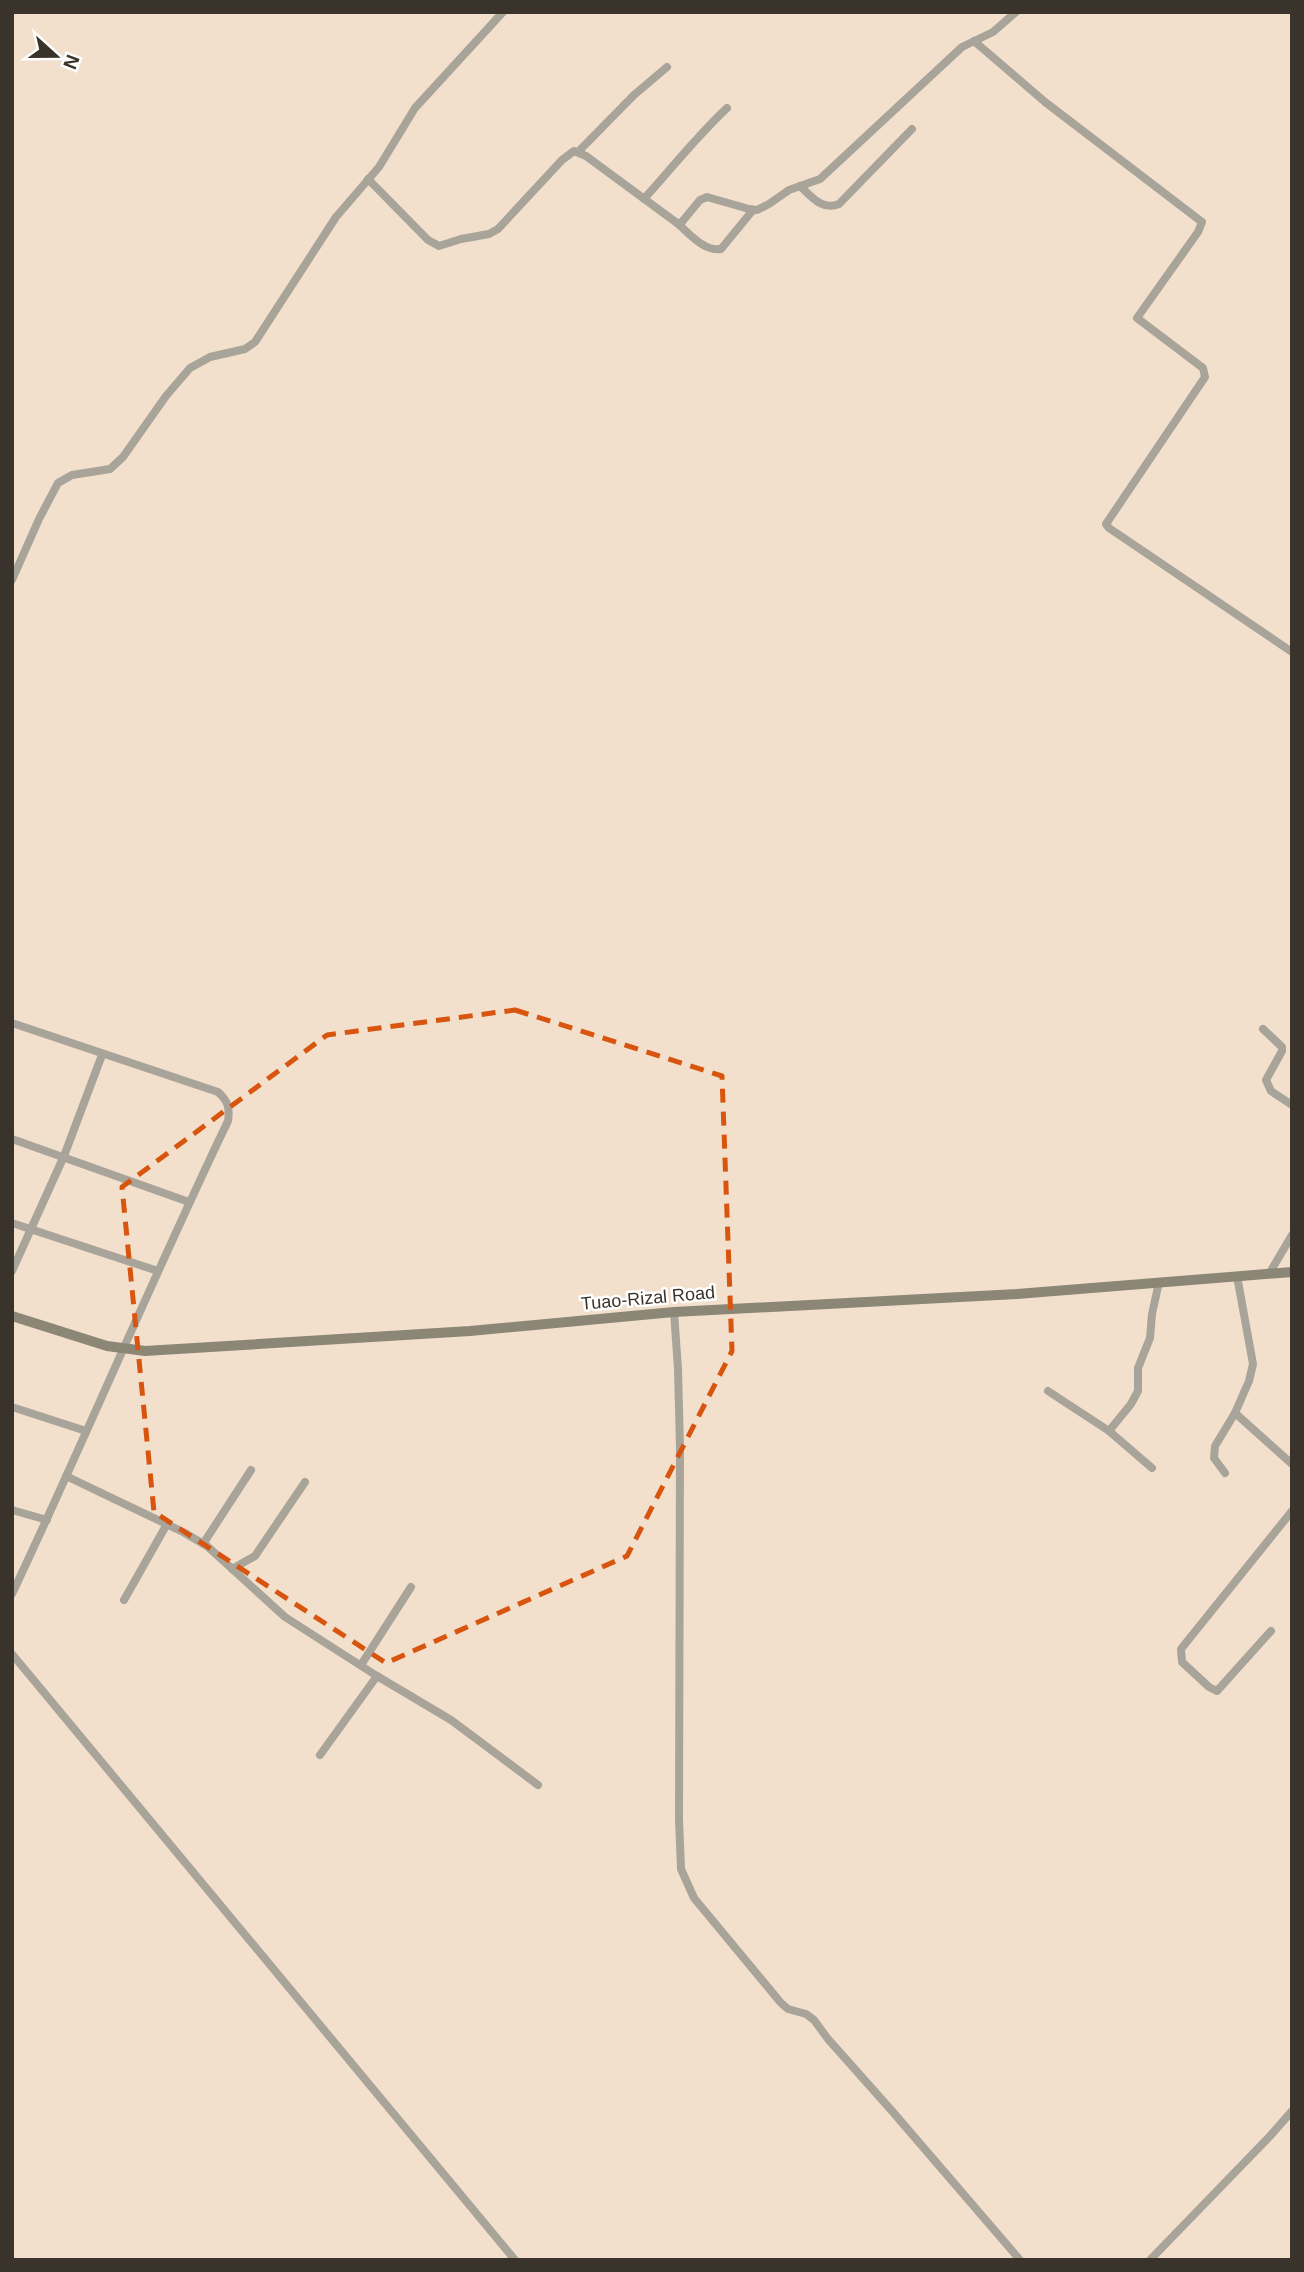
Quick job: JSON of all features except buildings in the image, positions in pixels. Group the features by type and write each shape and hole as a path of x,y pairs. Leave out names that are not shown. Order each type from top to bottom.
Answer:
{"main road":[{"name":"Tuao-Rizal Road","path":"12,1316 107,1346 145,1351 470,1331 674,1312 1017,1294 1292,1272"}],"street":[{"path":"12,580 38,519 58,483 72,475 110,469 123,457 166,396 190,368 210,357 245,349 256,342 336,217 379,167 415,108 503,12"},
{"path":"677,223 681,223 700,200 707,197 753,210 763,208 789,190 820,179 962,47 993,32 1016,12"},
{"path":"974,41 1045,102 1202,222 1198,232 1138,318 1203,368 1205,377 1106,524 1292,652"},
{"path":"368,179 428,240 439,246 489,234 498,229 567,154 578,152 634,95 667,67"},
{"path":"644,199 680,160 698,135 727,108"},
{"path":"800,186 824,206 832,207 842,202 912,130"},
{"path":"578,152 706,247 721,249 753,210"},
{"path":"12,1023 218,1093 228,1104 230,1111 228,1121 12,1594"},
{"path":"1263,1029 1282,1047 1266,1080 1268,1088 1292,1105"},
{"path":"12,1271 64,1156 102,1055"},
{"path":"12,1139 189,1202"},
{"path":"12,1223 158,1271"},
{"path":"1269,1274 1292,1235"},
{"path":"1225,1473 1217,1464 1213,1452 1235,1413 1249,1381 1253,1364 1237,1276"},
{"path":"1109,1431 1138,1391 1138,1368 1150,1338 1159,1282"},
{"path":"674,1312 680,1448 679,1819 681,1869 687,1886 781,2003 788,2009 806,2014 814,2020 1020,2260"},
{"path":"1048,1391 1109,1431 1152,1468"},
{"path":"12,1408 86,1431"},
{"path":"1235,1413 1292,1464"},
{"path":"203,1544 251,1470"},
{"path":"66,1476 203,1544 285,1618 451,1720 538,1785"},
{"path":"232,1569 255,1556 305,1482"},
{"path":"12,1510 47,1520"},
{"path":"1271,1631 1217,1691 1182,1662 1181,1649 1292,1511"},
{"path":"124,1600 167,1524"},
{"path":"361,1665 411,1587"},
{"path":"12,1654 515,2260"},
{"path":"320,1755 377,1676"},
{"path":"1150,2260 1292,2111"}],"highlighted area":[{"path":"515,1010 722,1076 732,1351 627,1556 386,1663 154,1512 122,1187 327,1035"}]}
